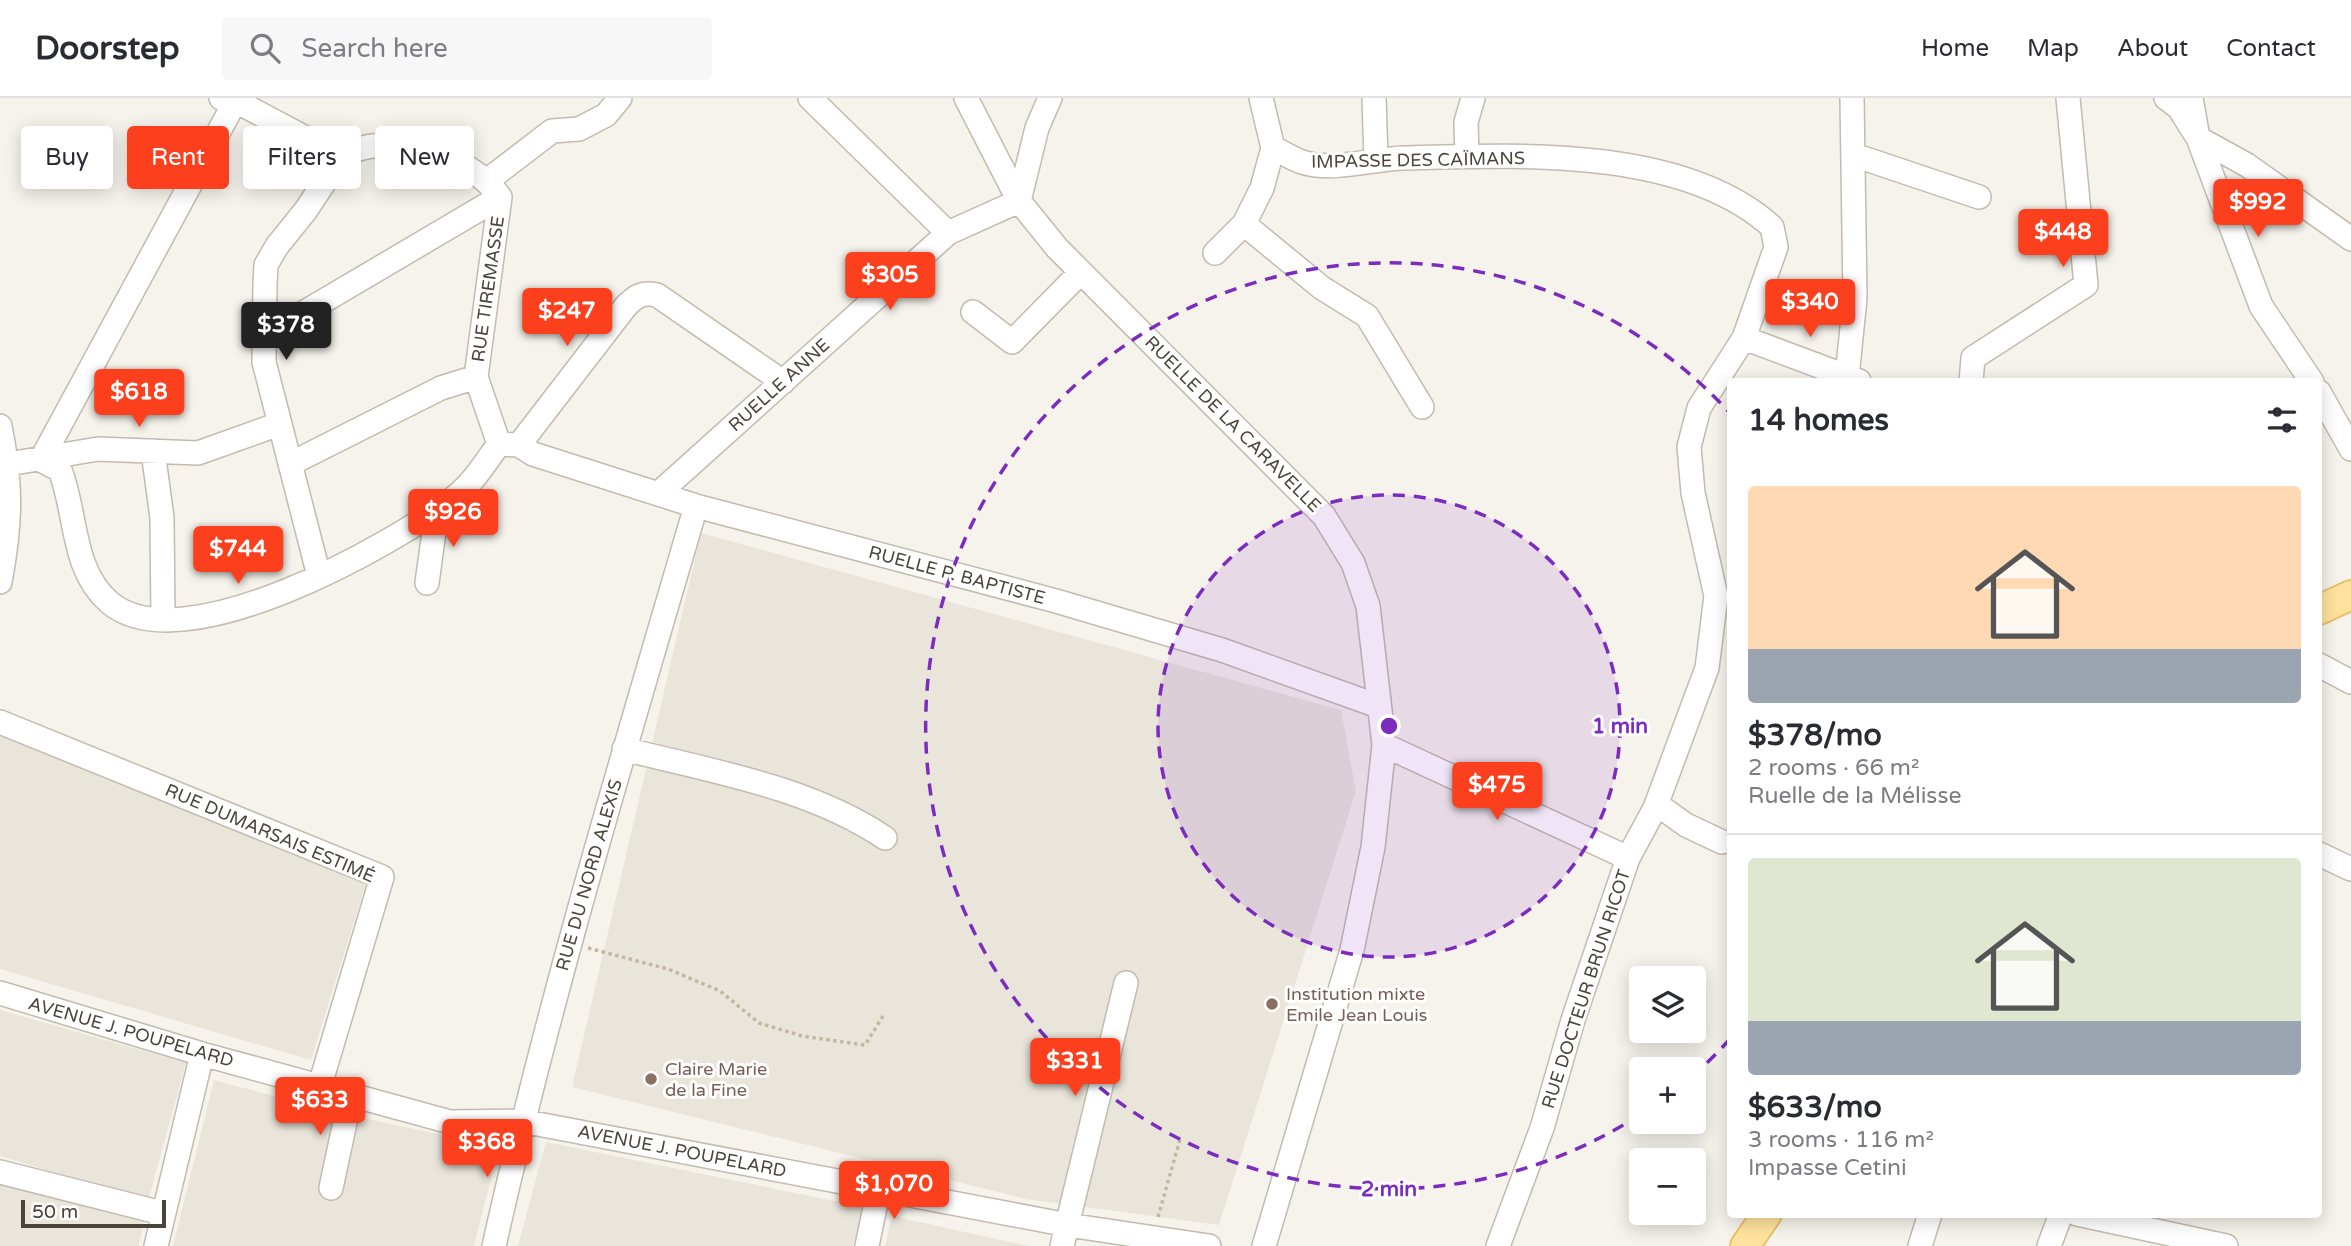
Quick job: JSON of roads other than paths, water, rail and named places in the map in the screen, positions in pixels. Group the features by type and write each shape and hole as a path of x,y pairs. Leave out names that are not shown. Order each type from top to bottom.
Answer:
{"main road":[{"path":"2322,606 2351,595"},
{"path":"1745,1246 1764,1218"}],"street":[{"path":"266,335 494,188 552,131 579,129 606,115 620,98"},
{"path":"810,98 948,233"},
{"name":"RUELLE DE LA CARAVELLE","path":"966,98 1019,201 1081,272 1324,516 1353,563 1368,606 1384,745 1373,847 1352,950 1264,1246"},
{"path":"1019,201 1037,128 1050,98"},
{"path":"1215,253 1244,224 1262,188 1273,148 1261,98"},
{"path":"1374,98 1376,159"},
{"path":"1467,156 1466,122 1473,98"},
{"path":"1852,98 1854,378"},
{"path":"1971,378 1973,358 2086,285 2068,98"},
{"path":"2166,98 2179,108 2198,138 2261,306 2309,378"},
{"path":"2192,98 2198,138"},
{"path":"41,460 231,99 282,126"},
{"path":"2198,138 2247,165 2351,239"},
{"path":"361,147 399,144 446,157 494,188"},
{"name":"IMPASSE DES CAÏMANS","path":"1273,148 1303,163 1340,165 1376,159 1467,156 1619,163 1680,178 1733,201 1760,217 1772,228 1776,247 1744,338"},
{"path":"1854,155 1979,197"},
{"name":"RUE TIREMASSE","path":"494,188 476,377 517,448"},
{"path":"319,189 266,265 264,362 319,576"},
{"name":"RUELLE ANNE","path":"659,493 912,262 948,233 1019,201"},
{"path":"1244,224 1322,288 1367,316 1422,407"},
{"path":"973,312 1012,342 1081,272"},
{"path":"41,460 61,470 81,557 93,584 111,604 135,616 192,618 276,598 437,510 517,448 626,306 637,296 646,293 657,295 783,382"},
{"path":"1744,338 1851,378"},
{"name":"RUE DOCTEUR BRUN RICOT","path":"1498,1246 1542,1128 1573,1020 1628,858 1655,808 1707,668 1716,596 1693,493 1689,447 1699,408 1744,338"},
{"path":"290,464 441,387 476,377"},
{"path":"2322,397 2351,449"},
{"path":"8,464 98,449 198,453 279,424"},
{"path":"0,426 8,464 10,521 0,582"},
{"name":"RUELLE P. BAPTISTE","path":"517,448 696,506 1222,650 1378,706"},
{"path":"153,451 162,518 163,619"},
{"name":"RUE DU NORD ALEXIS","path":"494,1246 522,1121 569,944 696,506"},
{"path":"427,583 437,510"},
{"path":"2322,666 2351,681"},
{"name":"RUE DUMARSAIS ESTIMÉ","path":"0,722 382,877 320,1084"},
{"path":"1384,745 1628,858"},
{"path":"624,749 785,791 868,827 885,838"},
{"path":"1655,808 1665,810 1686,825 1722,842"},
{"path":"2322,855 2351,869"},
{"path":"1065,1235 1126,983"},
{"name":"AVENUE J. POUPELARD","path":"0,993 202,1054 320,1084 450,1122 522,1121 879,1188 1065,1235 1152,1236 1209,1246"},
{"path":"156,1246 202,1054"},
{"path":"331,1188 351,1094"},
{"path":"0,1172 162,1213"},
{"path":"867,1246 879,1188"},
{"path":"1920,1246 1929,1218"},
{"path":"2049,1246 2060,1218"},
{"path":"2096,1218 2226,1246"}],"place":[{"name":"Institution mixte Emile Jean Louis","path":"1272,1004"},
{"name":"Claire Marie de la Fine","path":"651,1079"}]}
